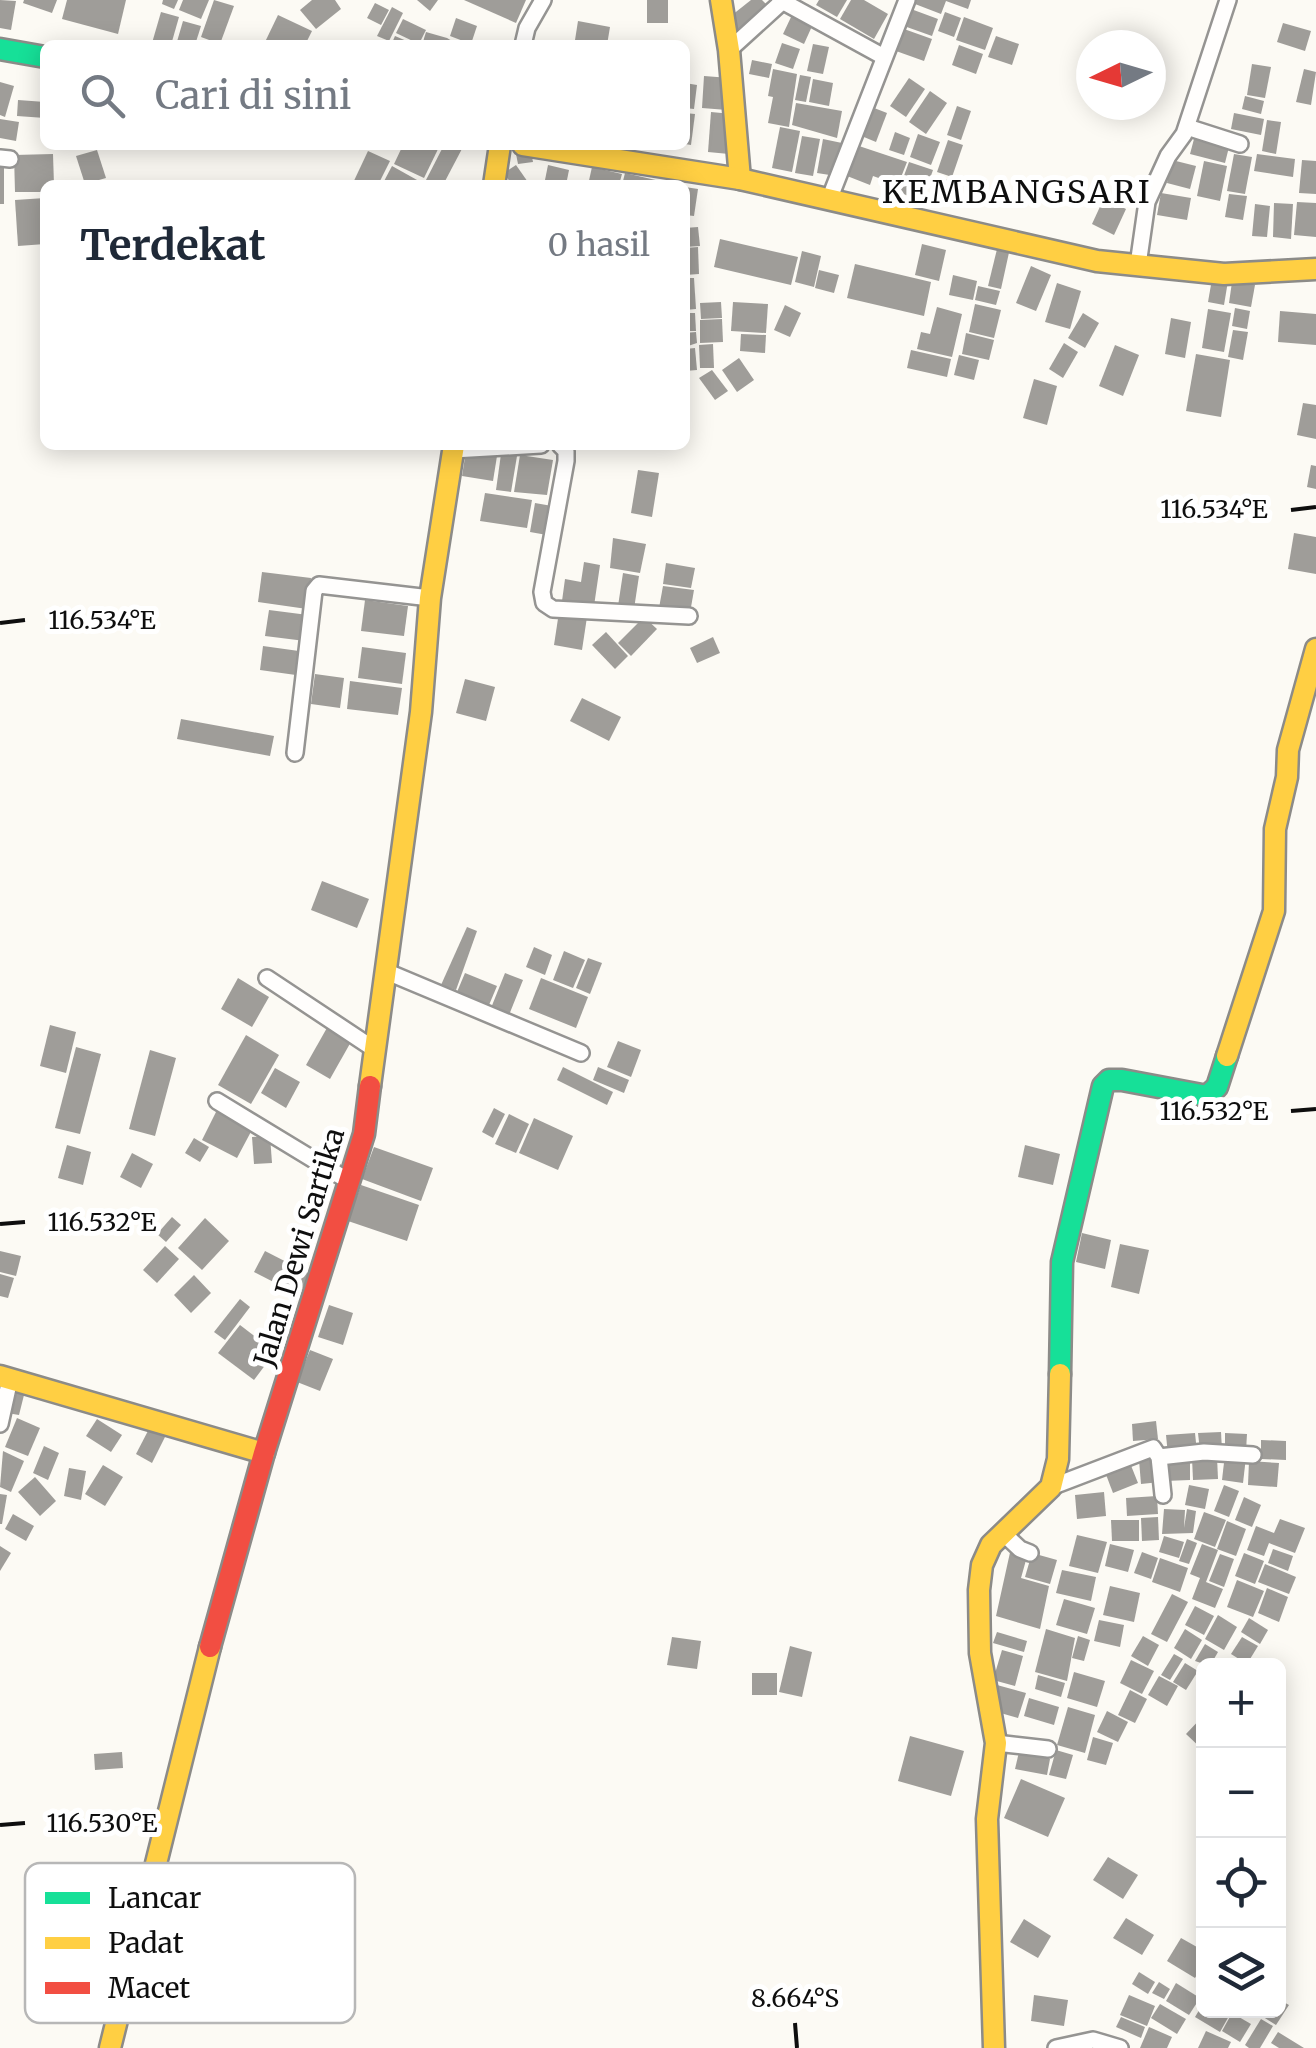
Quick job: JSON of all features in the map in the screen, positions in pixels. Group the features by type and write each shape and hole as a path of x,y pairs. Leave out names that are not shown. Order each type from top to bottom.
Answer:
{"street":[{"path":"523,40 543,0"},
{"path":"721,0 740,180"},
{"path":"829,200 907,0"},
{"path":"1138,265 1147,202 1186,127 1228,0"},
{"path":"729,50 782,1 884,57"},
{"path":"0,49 40,56"},
{"path":"1186,127 1240,144"},
{"path":"495,180 499,150"},
{"path":"555,150 740,180 1097,261 1224,274 1316,269"},
{"name":"Jalan Dewi Sartika","path":"156,1863 208,1652 264,1452 364,1134 421,712 430,598 453,450"},
{"path":"566,450 542,592 544,603 554,609 689,616"},
{"path":"295,753 314,592 319,585 430,598"},
{"path":"1051,1487 1058,1459 1062,1262 1099,1093 1109,1080 1201,1096 1214,1092 1274,911 1276,829 1287,777 1288,750 1316,648"},
{"path":"385,971 581,1054"},
{"path":"267,978 374,1049"},
{"path":"217,1101 347,1180"},
{"path":"0,1424 5,1378 264,1452"},
{"path":"994,2048 987,1819 996,1743 985,1694 978,1623 982,1565 991,1544 1051,1487 1146,1448 1153,1448 1159,1457 1162,1494"},
{"path":"1159,1457 1204,1452 1253,1455"},
{"path":"1002,1532 1020,1550 1030,1553"},
{"path":"996,1743 1048,1750"},
{"name":"Jalan Dewi Sartika","path":"110,2048 116,2023"},
{"path":"1056,2048 1093,2040 1120,2048"}],"building":[{"path":"0,0 16,1 11,30 0,28"},
{"path":"57,0 52,13 23,3"},
{"path":"67,0 126,0 118,34 62,19"},
{"path":"163,0 178,0 174,9 162,4"},
{"path":"183,0 209,0 201,19 179,10"},
{"path":"214,0 234,6 221,40 201,37"},
{"path":"312,0 335,0 341,9 316,29 300,10"},
{"path":"417,0 438,0 430,11"},
{"path":"464,0 526,0 516,23"},
{"path":"647,0 668,0 668,23 647,23"},
{"path":"751,0 762,0 768,6 742,34 727,19"},
{"path":"819,0 847,0 837,17 816,5"},
{"path":"851,0 864,0 888,14 874,39 840,19"},
{"path":"917,0 971,0 968,9 946,1 941,14 915,4"},
{"path":"375,3 389,10 381,25 367,18"},
{"path":"392,7 403,13 390,40 377,36"},
{"path":"911,9 938,19 932,36 904,26"},
{"path":"161,12 179,17 172,40 153,40"},
{"path":"945,12 961,18 954,37 938,31"},
{"path":"278,15 312,31 308,40 266,40"},
{"path":"792,15 813,24 804,44 783,34"},
{"path":"964,17 993,28 985,50 956,40"},
{"path":"456,18 477,26 472,40 450,36"},
{"path":"403,19 426,30 421,40 396,33"},
{"path":"183,21 201,26 197,40 177,40"},
{"path":"578,21 610,27 608,40 575,40"},
{"path":"1283,23 1311,31 1305,51 1277,42"},
{"path":"904,29 932,39 924,61 896,51"},
{"path":"426,32 450,40 424,40"},
{"path":"996,36 1019,44 1012,65 988,57"},
{"path":"782,43 800,49 793,69 775,63"},
{"path":"813,44 829,47 823,74 807,71"},
{"path":"959,45 983,54 976,74 952,65"},
{"path":"752,60 772,64 769,78 749,74"},
{"path":"1252,64 1271,67 1265,98 1247,95"},
{"path":"773,69 797,74 789,127 768,123"},
{"path":"1304,69 1316,72 1311,105 1296,102"},
{"path":"800,75 811,77 806,102 795,100"},
{"path":"704,76 730,78 727,110 702,108"},
{"path":"909,78 925,89 906,117 890,106"},
{"path":"813,79 833,83 829,106 809,102"},
{"path":"0,82 14,86 5,117 0,115"},
{"path":"690,84 697,85 694,109 690,109"},
{"path":"930,91 947,103 926,134 909,122"},
{"path":"1245,96 1264,101 1261,114 1242,109"},
{"path":"18,100 40,102 40,118 17,116"},
{"path":"796,103 842,111 837,138 792,125"},
{"path":"869,106 887,113 876,142 859,135"},
{"path":"957,106 971,111 961,140 947,135"},
{"path":"711,112 732,114 729,154 708,152"},
{"path":"1234,113 1264,119 1261,135 1231,129"},
{"path":"690,114 695,114 690,145"},
{"path":"0,119 19,122 16,141 0,138"},
{"path":"1267,120 1281,122 1276,154 1262,151"},
{"path":"780,127 800,131 792,172 772,168"},
{"path":"895,132 910,138 904,155 889,150"},
{"path":"918,134 940,142 931,165 910,157"},
{"path":"802,136 820,139 813,176 795,173"},
{"path":"823,139 842,143 836,176 817,173"},
{"path":"1194,139 1229,147 1225,163 1190,154"},
{"path":"948,140 963,145 952,177 937,172"},
{"path":"853,144 907,162 898,185 873,176 870,185 842,174"},
{"path":"97,150 106,178 84,180 76,156"},
{"path":"401,150 438,150 424,178 394,164"},
{"path":"441,150 461,150 446,180 426,180"},
{"path":"368,151 390,161 380,180 354,180"},
{"path":"531,152 533,162 518,164 516,154"},
{"path":"53,154 54,180 40,180 40,192 15,192 14,155"},
{"path":"1234,154 1252,157 1245,194 1227,191"},
{"path":"1257,154 1295,159 1293,177 1254,171"},
{"path":"1172,160 1196,166 1190,189 1167,183"},
{"path":"1302,160 1316,161 1316,194 1299,193"},
{"path":"1204,161 1227,166 1220,201 1197,196"},
{"path":"909,162 933,170 922,201 898,192"},
{"path":"0,163 4,163 4,204 0,204"},
{"path":"516,165 526,180 509,180 504,173"},
{"path":"548,165 569,170 567,180 545,180"},
{"path":"392,166 417,180 385,180"},
{"path":"592,167 622,174 620,180 589,180"},
{"path":"625,173 656,180 623,180"},
{"path":"937,176 953,182 945,206 928,200"},
{"path":"690,188 698,189 694,216 690,216"},
{"path":"1161,193 1191,198 1187,220 1157,215"},
{"path":"1229,194 1247,196 1243,220 1225,217"},
{"path":"40,198 40,244 18,246 15,200"},
{"path":"1104,198 1126,209 1114,235 1092,224"},
{"path":"1297,202 1316,203 1316,237 1294,235"},
{"path":"1274,203 1293,204 1291,239 1273,237"},
{"path":"1255,204 1270,206 1267,237 1252,236"},
{"path":"698,227 700,246 690,247 690,228"},
{"path":"720,239 798,257 791,285 714,267"},
{"path":"922,244 946,250 939,281 915,275"},
{"path":"998,245 1010,248 1001,289 988,286"},
{"path":"698,247 699,274 690,275 690,248"},
{"path":"802,251 821,256 814,287 795,282"},
{"path":"855,264 931,282 924,316 847,298"},
{"path":"1031,266 1051,275 1036,311 1016,303"},
{"path":"819,270 839,275 834,293 815,288"},
{"path":"953,275 977,281 973,300 949,295"},
{"path":"690,278 694,278 696,309 690,310"},
{"path":"1212,279 1228,281 1224,305 1208,302"},
{"path":"1232,282 1255,285 1251,307 1229,303"},
{"path":"1057,283 1081,291 1070,329 1045,322"},
{"path":"978,286 1000,291 996,305 975,300"},
{"path":"721,302 722,318 701,319 700,303"},
{"path":"733,302 768,304 766,333 731,331"},
{"path":"975,304 1001,310 994,338 969,332"},
{"path":"785,305 801,313 790,337 774,330"},
{"path":"937,307 962,314 952,357 917,349 921,332 930,334"},
{"path":"1235,308 1250,311 1247,329 1232,326"},
{"path":"1208,309 1231,313 1224,352 1202,348"},
{"path":"1280,311 1316,314 1316,345 1278,342"},
{"path":"690,313 695,313 696,331 690,331"},
{"path":"1083,313 1099,323 1085,348 1068,338"},
{"path":"1171,318 1191,322 1185,358 1165,354"},
{"path":"722,319 723,342 700,343 700,320"},
{"path":"1233,330 1248,332 1243,360 1228,357"},
{"path":"696,332 697,343 690,345 690,333"},
{"path":"966,333 994,340 989,360 962,354"},
{"path":"741,334 766,335 765,353 740,351"},
{"path":"1064,343 1078,352 1063,378 1049,369"},
{"path":"713,344 714,368 700,368 699,345"},
{"path":"1115,345 1139,355 1123,396 1099,386"},
{"path":"690,348 695,348 697,370 690,371"},
{"path":"911,350 951,359 947,377 907,368"},
{"path":"1196,354 1230,360 1221,417 1186,411"},
{"path":"959,355 979,360 974,380 954,375"},
{"path":"739,358 754,380 737,392 722,370"},
{"path":"712,370 728,391 715,400 699,378"},
{"path":"1034,379 1057,386 1047,425 1023,418"},
{"path":"1303,403 1316,405 1316,439 1297,435"},
{"path":"466,451 497,456 493,481 462,476"},
{"path":"501,454 517,456 511,492 496,490"},
{"path":"520,455 553,460 547,495 514,492"},
{"path":"1311,465 1316,466 1316,489 1307,487"},
{"path":"638,470 659,473 652,517 631,513"},
{"path":"485,493 532,500 527,528 480,521"},
{"path":"535,503 552,506 547,535 530,532"},
{"path":"1294,533 1316,537 1316,574 1288,569"},
{"path":"613,538 646,544 640,573 610,568"},
{"path":"584,562 600,565 594,606 562,601 565,579 581,582"},
{"path":"666,563 695,568 691,588 663,584"},
{"path":"262,572 311,578 307,609 258,602"},
{"path":"623,573 639,576 634,609 618,606"},
{"path":"663,586 694,590 690,613 659,608"},
{"path":"365,600 408,606 404,636 361,631"},
{"path":"269,610 308,615 305,641 265,636"},
{"path":"559,612 587,617 582,650 554,645"},
{"path":"644,617 657,629 631,656 618,643"},
{"path":"606,632 628,656 615,669 592,645"},
{"path":"713,637 720,653 697,663 690,648"},
{"path":"263,646 306,652 303,676 260,670"},
{"path":"362,647 406,653 402,684 358,678"},
{"path":"315,674 344,678 340,708 311,704"},
{"path":"465,679 495,687 486,721 456,713"},
{"path":"350,681 402,688 398,715 347,709"},
{"path":"582,698 621,717 609,741 570,721"},
{"path":"181,719 274,736 270,756 177,739"},
{"path":"322,881 369,899 357,928 311,910"},
{"path":"467,927 477,931 456,990 441,985"},
{"path":"534,947 552,955 545,975 526,967"},
{"path":"564,951 585,960 573,988 553,980"},
{"path":"588,958 602,963 590,994 576,988"},
{"path":"465,973 497,986 489,1005 457,992"},
{"path":"505,973 523,980 509,1015 491,1008"},
{"path":"238,978 269,997 252,1027 221,1009"},
{"path":"541,978 588,997 576,1028 529,1009"},
{"path":"50,1025 76,1032 66,1073 40,1066"},
{"path":"328,1026 352,1040 330,1079 306,1065"},
{"path":"246,1035 279,1055 251,1104 218,1085"},
{"path":"618,1041 641,1050 631,1077 607,1067"},
{"path":"76,1047 101,1054 80,1134 55,1128"},
{"path":"150,1050 176,1058 155,1136 129,1129"},
{"path":"563,1067 613,1092 607,1105 557,1080"},
{"path":"598,1067 629,1080 624,1093 593,1080"},
{"path":"275,1068 300,1082 286,1108 261,1093"},
{"path":"218,1108 254,1126 237,1158 202,1140"},
{"path":"494,1108 505,1114 493,1138 482,1132"},
{"path":"509,1114 529,1124 516,1153 495,1144"},
{"path":"534,1118 573,1136 558,1170 519,1153"},
{"path":"270,1136 272,1163 254,1164 252,1137"},
{"path":"194,1138 209,1147 200,1162 185,1153"},
{"path":"67,1145 91,1152 83,1185 58,1178"},
{"path":"1025,1145 1060,1154 1053,1185 1018,1177"},
{"path":"374,1147 433,1168 421,1201 362,1179"},
{"path":"132,1153 153,1164 141,1188 120,1177"},
{"path":"361,1185 419,1205 407,1241 348,1221"},
{"path":"172,1217 181,1225 166,1242 157,1234"},
{"path":"205,1218 229,1241 202,1270 178,1248"},
{"path":"1082,1233 1111,1240 1105,1269 1076,1262"},
{"path":"1120,1244 1149,1250 1139,1294 1111,1287"},
{"path":"165,1246 179,1259 157,1283 143,1270"},
{"path":"0,1251 21,1256 16,1276 0,1272"},
{"path":"265,1251 310,1274 299,1295 254,1272"},
{"path":"0,1274 14,1278 8,1298 0,1296"},
{"path":"194,1275 211,1293 191,1313 174,1295"},
{"path":"240,1299 250,1307 225,1340 214,1332"},
{"path":"329,1305 353,1313 343,1345 318,1337"},
{"path":"240,1325 275,1352 254,1380 218,1353"},
{"path":"310,1350 333,1359 320,1391 297,1382"},
{"path":"12,1392 24,1395 19,1415 7,1413"},
{"path":"17,1418 40,1428 28,1456 5,1447"},
{"path":"97,1419 122,1435 111,1452 86,1436"},
{"path":"1156,1421 1158,1439 1133,1441 1132,1424"},
{"path":"150,1427 166,1435 152,1463 136,1454"},
{"path":"1221,1432 1222,1450 1200,1451 1198,1433"},
{"path":"1195,1433 1197,1452 1168,1455 1166,1435"},
{"path":"1225,1433 1247,1434 1246,1451 1225,1450"},
{"path":"1261,1440 1286,1441 1286,1460 1261,1459"},
{"path":"44,1446 59,1453 48,1480 33,1473"},
{"path":"3,1451 24,1461 11,1492 0,1487"},
{"path":"1225,1454 1246,1457 1243,1483 1222,1480"},
{"path":"1217,1457 1218,1479 1193,1480 1192,1458"},
{"path":"1158,1459 1160,1482 1141,1484 1139,1460"},
{"path":"1165,1461 1190,1461 1190,1480 1165,1481"},
{"path":"1249,1461 1279,1463 1277,1487 1248,1485"},
{"path":"1130,1463 1138,1483 1113,1493 1105,1472"},
{"path":"103,1465 123,1477 105,1506 85,1494"},
{"path":"69,1468 86,1471 81,1500 64,1496"},
{"path":"35,1477 56,1501 40,1516 18,1492"},
{"path":"1189,1485 1209,1489 1205,1509 1185,1505"},
{"path":"1224,1485 1239,1491 1229,1517 1214,1511"},
{"path":"1104,1492 1106,1516 1077,1519 1075,1495"},
{"path":"0,1494 7,1495 2,1524 0,1524"},
{"path":"1157,1496 1158,1514 1127,1516 1126,1498"},
{"path":"1244,1497 1261,1505 1252,1527 1235,1520"},
{"path":"1164,1509 1185,1510 1184,1528 1187,1509 1196,1511 1193,1533 1162,1534"},
{"path":"1204,1512 1226,1520 1215,1547 1194,1539"},
{"path":"13,1514 34,1526 26,1541 5,1529"},
{"path":"1158,1517 1159,1540 1142,1541 1141,1518"},
{"path":"1280,1519 1305,1528 1295,1553 1269,1543 1264,1556 1247,1550 1256,1526 1274,1533"},
{"path":"1111,1520 1139,1520 1139,1541 1112,1541"},
{"path":"1227,1521 1246,1529 1236,1556 1217,1549"},
{"path":"1077,1535 1107,1542 1098,1573 1069,1566"},
{"path":"1164,1536 1184,1542 1179,1558 1159,1552"},
{"path":"1187,1539 1197,1543 1189,1564 1179,1561"},
{"path":"1110,1544 1134,1550 1128,1572 1105,1566"},
{"path":"1202,1544 1218,1550 1206,1582 1223,1589 1215,1608 1192,1599 1200,1578 1190,1574"},
{"path":"0,1546 11,1553 0,1571"},
{"path":"1011,1548 1028,1553 1021,1578 1049,1586 1040,1629 996,1616"},
{"path":"1273,1549 1293,1556 1288,1571 1268,1563"},
{"path":"1142,1552 1158,1558 1151,1579 1134,1573"},
{"path":"1032,1553 1057,1560 1050,1584 1025,1577"},
{"path":"1244,1553 1264,1561 1255,1584 1235,1576"},
{"path":"1220,1554 1234,1559 1224,1587 1209,1581"},
{"path":"1160,1558 1188,1568 1180,1592 1152,1582"},
{"path":"1265,1564 1296,1577 1289,1594 1258,1582"},
{"path":"1062,1570 1096,1577 1091,1601 1056,1593"},
{"path":"1237,1580 1264,1591 1253,1617 1227,1607"},
{"path":"1110,1586 1140,1593 1134,1622 1103,1615"},
{"path":"1267,1588 1288,1597 1279,1622 1258,1613"},
{"path":"1172,1594 1188,1602 1167,1642 1151,1634"},
{"path":"1064,1599 1095,1608 1087,1634 1056,1625"},
{"path":"1195,1606 1214,1616 1204,1635 1185,1625"},
{"path":"1218,1615 1237,1627 1224,1650 1205,1639"},
{"path":"1249,1618 1268,1630 1260,1644 1241,1632"},
{"path":"1099,1620 1124,1625 1120,1647 1094,1641"},
{"path":"1046,1629 1075,1638 1067,1681 1035,1672"},
{"path":"1185,1629 1202,1640 1191,1659 1174,1648"},
{"path":"997,1632 1027,1641 1024,1652 993,1643"},
{"path":"1078,1636 1090,1640 1084,1661 1072,1658"},
{"path":"1143,1636 1159,1645 1148,1666 1131,1656"},
{"path":"672,1637 701,1641 697,1669 667,1665"},
{"path":"1242,1637 1258,1646 1251,1658 1231,1654"},
{"path":"1205,1644 1218,1652 1215,1658 1197,1658"},
{"path":"790,1646 812,1652 802,1697 779,1692"},
{"path":"1002,1650 1023,1656 1015,1686 993,1680"},
{"path":"1174,1654 1183,1659 1170,1680 1161,1675"},
{"path":"1131,1660 1154,1671 1142,1694 1120,1683"},
{"path":"1185,1663 1196,1670 1186,1690 1173,1682"},
{"path":"1074,1672 1105,1681 1097,1707 1067,1698"},
{"path":"752,1673 777,1673 777,1695 752,1695"},
{"path":"1038,1675 1065,1683 1061,1697 1035,1689"},
{"path":"1159,1676 1178,1686 1167,1706 1148,1695"},
{"path":"997,1685 1026,1693 1018,1718 990,1710"},
{"path":"1130,1690 1147,1699 1135,1723 1118,1715"},
{"path":"1029,1698 1059,1707 1054,1725 1024,1716"},
{"path":"1068,1707 1095,1715 1085,1753 1057,1745"},
{"path":"1107,1711 1128,1722 1118,1742 1097,1732"},
{"path":"1196,1723 1196,1743 1186,1734"},
{"path":"910,1736 964,1751 951,1796 898,1781"},
{"path":"1093,1737 1113,1743 1106,1765 1087,1760"},
{"path":"1056,1750 1073,1755 1066,1779 1049,1775"},
{"path":"122,1752 123,1768 95,1770 94,1754"},
{"path":"1019,1752 1050,1759 1047,1775 1015,1769"},
{"path":"1021,1779 1065,1798 1048,1837 1004,1818"},
{"path":"1108,1857 1138,1875 1123,1899 1093,1880"},
{"path":"1126,1918 1154,1935 1142,1955 1113,1938"},
{"path":"1024,1919 1051,1936 1038,1958 1010,1942"},
{"path":"1181,1938 1196,1946 1196,1976 1195,1978 1167,1961"},
{"path":"1139,1972 1155,1982 1148,1994 1132,1984"},
{"path":"1159,1982 1170,1989 1164,1999 1152,1993"},
{"path":"1176,1983 1196,1996 1189,2015 1166,2001"},
{"path":"1034,1995 1068,2000 1064,2026 1031,2021"},
{"path":"1129,1995 1155,2006 1147,2026 1120,2015"},
{"path":"1160,2004 1186,2019 1177,2034 1151,2018"},
{"path":"1121,2017 1145,2027 1141,2038 1116,2027"},
{"path":"1197,2018 1228,2018 1220,2032"},
{"path":"1229,2018 1241,2018 1251,2024 1240,2042 1222,2031"},
{"path":"1261,2019 1273,2026 1260,2048 1249,2048 1245,2045"},
{"path":"1149,2027 1172,2037 1167,2048 1140,2048"},
{"path":"1206,2031 1231,2042 1228,2048 1198,2048"},
{"path":"1278,2032 1304,2048 1279,2048 1271,2043"}],"traffic: fast":[{"path":"0,49 40,56"},
{"path":"1060,1374 1062,1262 1103,1086 1109,1080 1122,1080 1207,1096 1217,1087 1227,1056"}],"traffic: slow":[{"path":"721,0 740,179"},
{"path":"495,180 499,150"},
{"path":"555,150 740,179 1097,261 1224,274 1316,269"},
{"path":"370,1086 421,712 430,598 453,450"},
{"path":"1227,1056 1274,911 1275,829 1287,777 1288,750 1316,649"},
{"path":"994,2048 987,1819 996,1743 980,1653 979,1590 982,1565 991,1545 1051,1487 1058,1459 1060,1374"},
{"path":"0,1376 264,1453"},
{"path":"156,1863 210,1647"},
{"path":"110,2048 116,2023"}],"traffic: jam":[{"path":"210,1647 264,1453 364,1134 370,1086"}],"district":[{"name":"KEMBANGSARI","path":"1017,192"}]}
